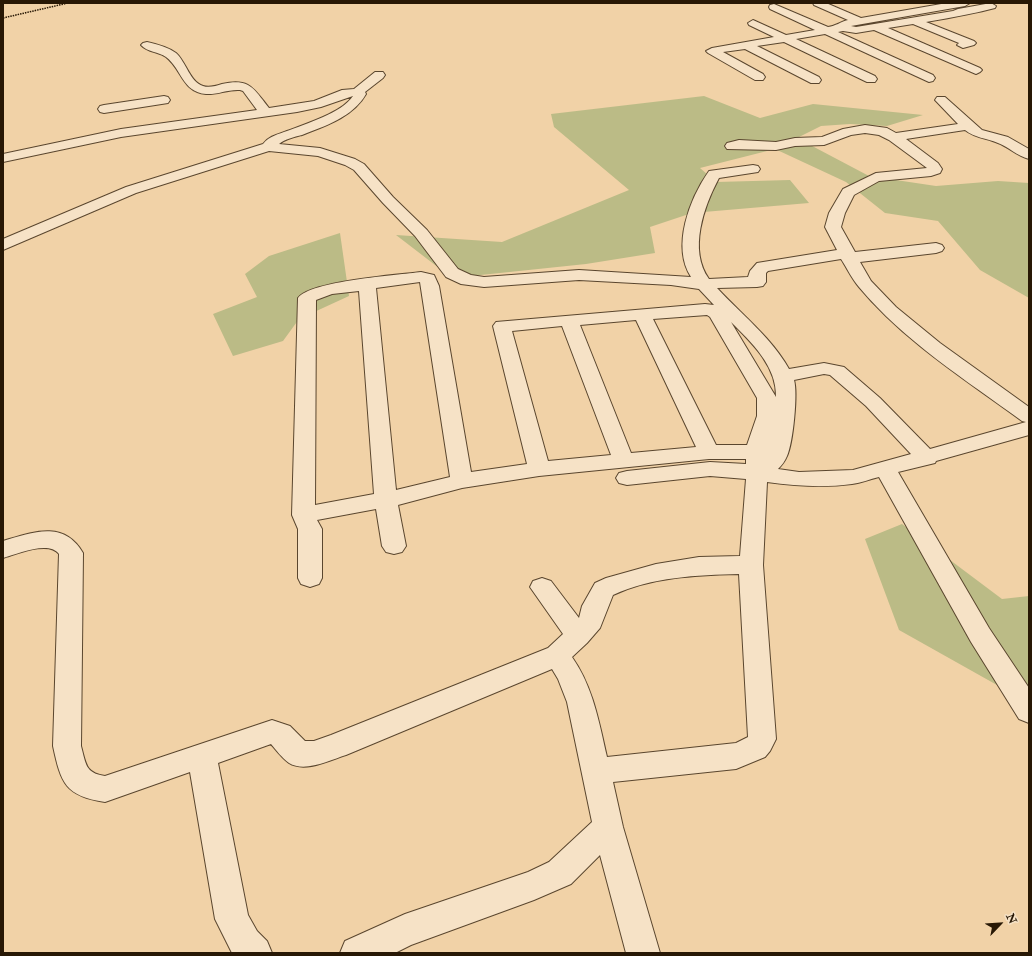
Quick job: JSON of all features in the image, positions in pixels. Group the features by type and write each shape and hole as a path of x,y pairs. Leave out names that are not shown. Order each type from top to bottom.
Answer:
{"street":[{"path":"818,3 859,21"},
{"path":"926,3 958,12"},
{"path":"843,28 841,26 844,24 965,3"},
{"path":"759,77 712,51 843,28 856,30 956,14 958,12 994,4"},
{"path":"984,16 994,4"},
{"path":"880,6 900,14"},
{"path":"774,7 929,78"},
{"path":"914,21 970,43 963,45"},
{"path":"753,23 871,79"},
{"path":"876,27 976,70"},
{"path":"147,45 171,55 184,70 189,80 198,89 208,90 237,86 245,87 249,89 266,113"},
{"path":"746,45 815,80"},
{"path":"3,158 111,135 266,113 317,104 346,93 357,92 379,76"},
{"path":"3,245 131,190 270,146 270,144 277,139 346,110 358,100 360,94 357,92"},
{"path":"108,96 104,109 104,124 111,135"},
{"path":"104,109 164,100"},
{"path":"941,100 968,126 978,133 1003,140 1029,155"},
{"path":"894,137 968,126"},
{"path":"732,146 739,144 772,146 795,142 824,141 848,132 865,129 882,131 894,137 933,166 935,170 931,172 876,177 848,192 837,212 833,227 848,255 870,290 910,329 1029,418"},
{"path":"270,146 275,148 320,152 350,162 359,167 388,200 421,233 452,272 460,278 484,282 579,275 671,280 704,284 757,282 758,271 764,267 848,255 936,248"},
{"path":"303,515 386,500 462,481 539,469 710,469 756,462 767,468 775,462 780,443 786,393 784,376 763,346 704,284 694,268 692,261 692,229 700,204 714,174 752,169"},
{"path":"310,578 310,529 303,515 307,298 321,292 367,284 421,277 428,279 462,481"},
{"path":"367,284 386,500 394,546"},
{"path":"539,469 502,326 705,309 712,310 717,314 768,398 767,416 756,462 751,565 762,739 759,745 746,753 736,756 597,771"},
{"path":"642,314 709,452"},
{"path":"569,320 625,469"},
{"path":"784,376 823,368 837,371 878,407 927,458"},
{"path":"625,469 709,452 756,462 799,478 816,479 853,477 927,458 1029,428"},
{"path":"885,468 980,635 1029,711"},
{"path":"3,550 45,539 61,542 68,547 71,554 67,746 75,776 81,783 92,788 105,789 272,732 280,734 299,754 314,753 336,746 557,656 591,621 595,606 604,589 615,584 656,573 699,566 751,565"},
{"path":"542,587 578,636"},
{"path":"557,656 570,675 581,702 608,827 643,953"},
{"path":"202,756 232,919 245,943 255,953"},
{"path":"357,953 405,930 534,885 560,873 608,827"}],"path":[{"path":"3,18 68,3"}],"green space":[{"path":"704,96 760,118 813,104 923,115 887,126 850,124 821,126 797,138 869,176 936,186 998,181 1029,183 1029,298 980,270 938,221 885,213 846,182 775,149 700,168 716,182 790,180 809,203 692,213 650,227 655,253 586,264 452,278 396,235 502,242 629,190 554,127 551,114"},
{"path":"340,233 349,296 299,319 283,341 233,356 213,314 257,297 245,274 269,256"},
{"path":"902,524 1002,599 1029,596 1029,703 899,630 865,539"}]}
